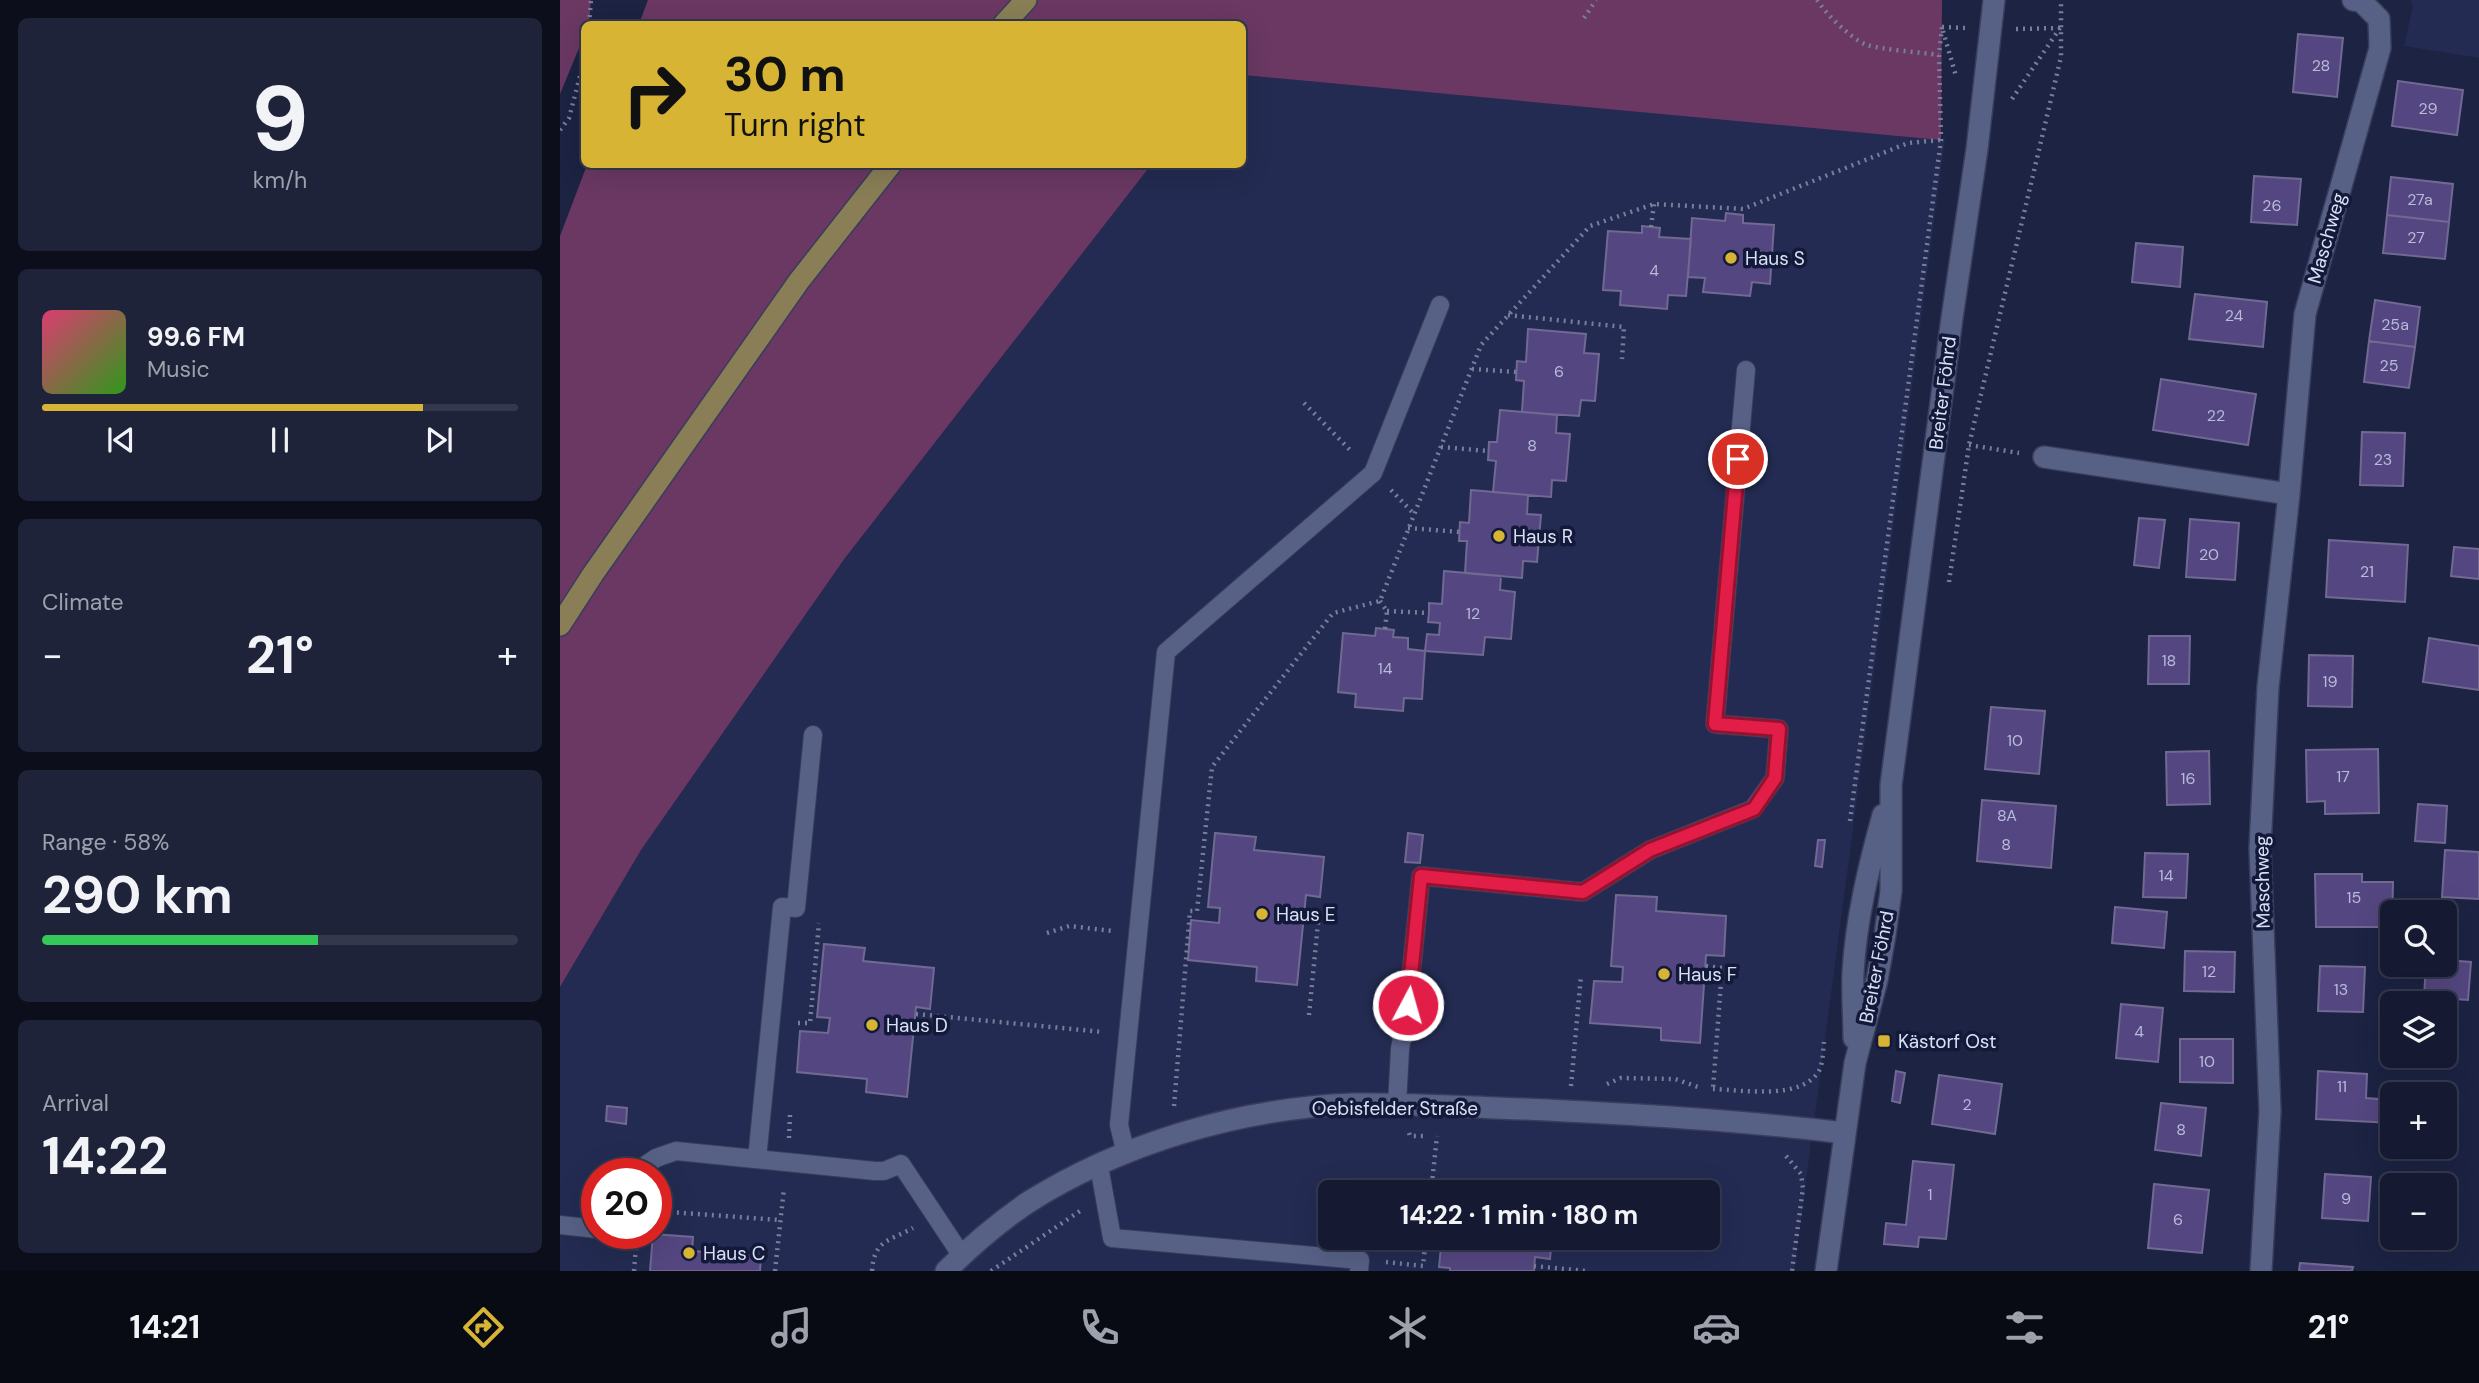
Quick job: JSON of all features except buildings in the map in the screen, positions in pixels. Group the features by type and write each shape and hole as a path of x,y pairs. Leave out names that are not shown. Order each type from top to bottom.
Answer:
{"main road":[{"path":"1007,21 1026,0"},
{"path":"560,625 799,281 888,168"}],"street":[{"name":"Breiter Föhrd","path":"1826,1271 1855,1063 1853,974 1858,932 1868,873 1891,785 1952,318 1977,149 1994,0"},
{"name":"Maschweg","path":"2261,1271 2270,1111 2260,848 2267,687 2289,494 2305,314 2379,48 2379,19 2361,1 2353,0"},
{"path":"2044,457 2289,494"},
{"name":"Oebisfelder Straße","path":"946,1271 994,1227 1063,1183 1162,1139 1236,1117 1314,1107 1397,1105 1569,1111 1770,1124 1844,1133"}],"lane":[{"path":"1126,1154 1119,1125 1166,652 1373,473 1440,304"},
{"path":"1397,1105 1400,1049 1408,1005 1421,876 1583,892 1650,850 1754,809 1775,778 1779,729 1715,724 1746,370"},
{"path":"757,1159 782,907 796,908 813,735"},
{"path":"656,1158 676,1151 884,1171 901,1164 962,1256"},
{"path":"1099,1166 1112,1238 1359,1266"},
{"path":"560,1225 581,1227"}],"path":[{"path":"589,21 591,0"},
{"path":"1584,18 1596,0"},
{"path":"1817,0 1844,29 1866,44 1939,55"},
{"path":"1947,595 1969,445 2061,57 2061,0"},
{"path":"1849,829 1941,140 1939,55 1942,27"},
{"path":"2006,107 2061,27"},
{"path":"560,131 569,118 581,72"},
{"path":"1380,601 1481,345 1590,226 1654,204 1735,211 1908,143 1941,140"},
{"path":"1651,227 1654,204"},
{"path":"1508,315 1624,327 1622,359"},
{"path":"1472,369 1516,372"},
{"path":"1969,445 2044,457"},
{"path":"1441,447 1488,451"},
{"path":"1408,528 1460,532"},
{"path":"1380,601 1387,611 1385,629"},
{"path":"1174,1106 1190,911 1197,911 1212,767 1333,613 1380,601"},
{"path":"1387,611 1429,612"},
{"path":"796,1035 798,1022 810,1023 820,911"},
{"path":"1309,1016 1319,913"},
{"path":"1047,933 1069,926 1138,933"},
{"path":"1706,966 1722,968 1713,1089"},
{"path":"1569,1111 1581,975"},
{"path":"916,1014 1128,1034"},
{"path":"1596,1084 1608,1084 1620,1078 1675,1079 1697,1088 1771,1092 1794,1088 1813,1077 1819,1069 1826,1033"},
{"path":"1558,1085 1584,1084"},
{"path":"1162,1110 1184,1103"},
{"path":"775,1271 790,1112"},
{"path":"1432,1180 1437,1136"},
{"path":"1792,1271 1803,1188"},
{"path":"672,1212 779,1220"},
{"path":"872,1271 873,1258 878,1247 888,1239 936,1216"},
{"path":"634,1271 636,1249"},
{"path":"1359,1266 1423,1266 1425,1250"},
{"path":"1534,1266 1585,1271"}],"shaded area":[{"path":"560,0 591,0 589,21 581,21 581,43 560,94"},
{"path":"648,0 1942,0 1941,140 1246,75 1246,21 640,21"},
{"path":"2410,0 2479,0 2479,58 2404,46 2413,5"},
{"path":"1246,75 1945,139 1794,1271 560,1271 560,987 641,850 845,558 1149,168 1246,168"},
{"path":"586,168 1149,168 845,558 641,850 560,987 560,236"}],"place":[{"name":"Haus S","path":"1731,258"},
{"name":"Haus R","path":"1499,536"},
{"name":"Haus E","path":"1262,914"},
{"name":"Haus F","path":"1664,974"},
{"name":"Haus D","path":"872,1025"},
{"name":"Kästorf Ost","path":"1884,1041"},
{"name":"Haus C","path":"689,1253"}],"route":[{"path":"1408,1005 1421,876 1583,892 1650,850 1754,809 1775,778 1779,729 1715,724 1738,459"}]}
